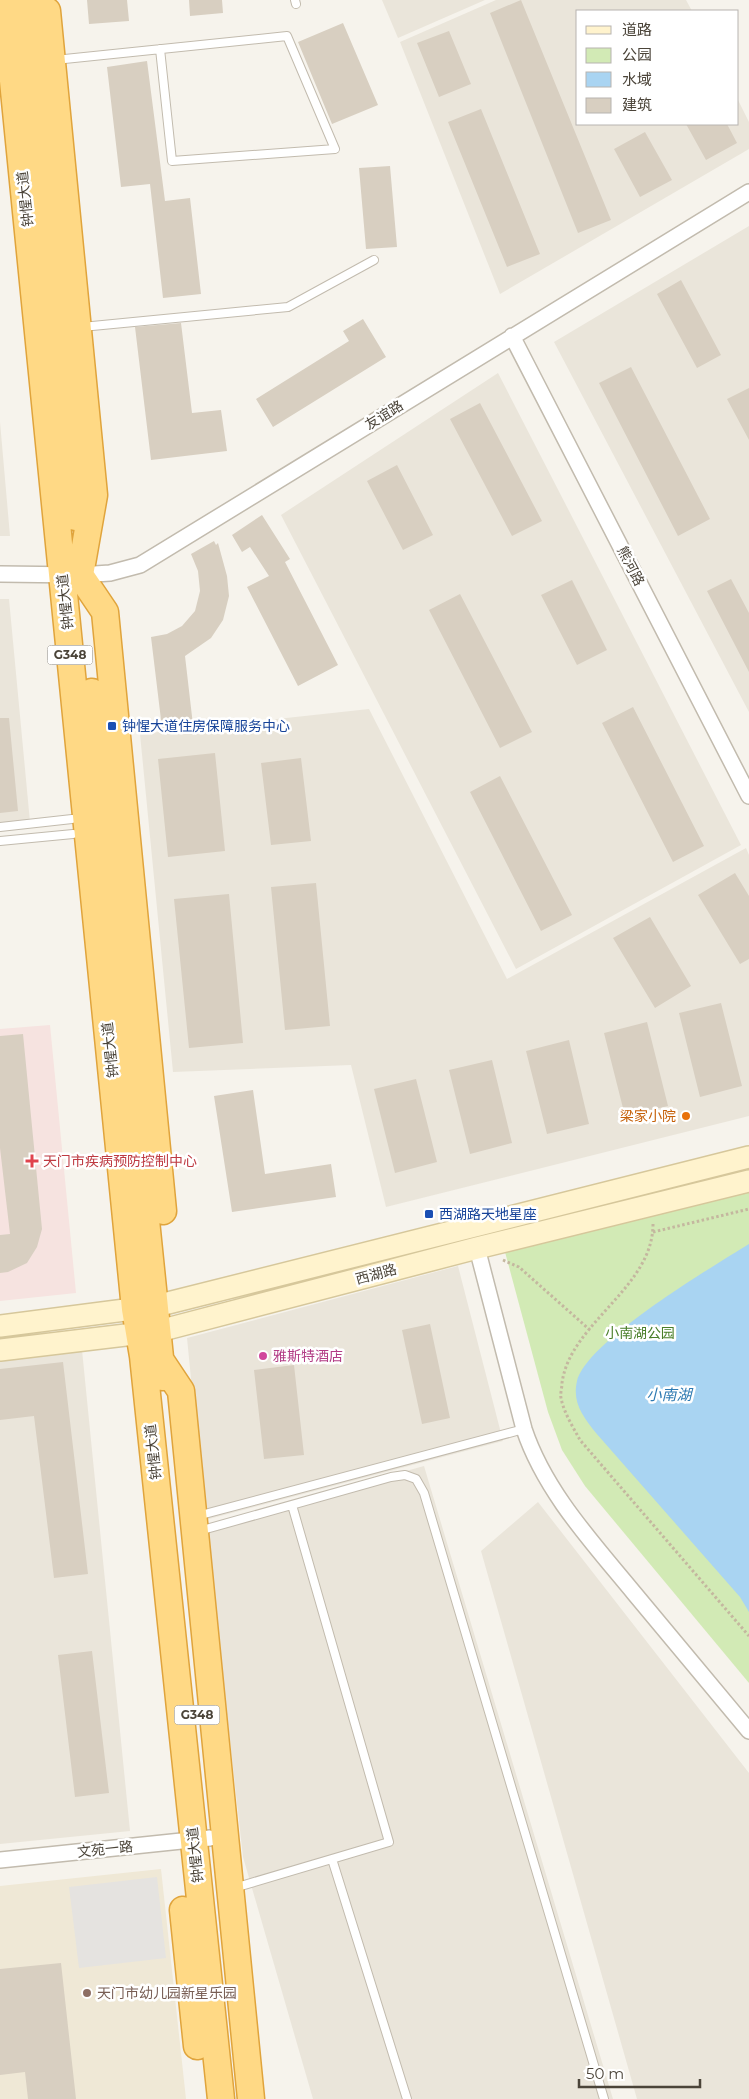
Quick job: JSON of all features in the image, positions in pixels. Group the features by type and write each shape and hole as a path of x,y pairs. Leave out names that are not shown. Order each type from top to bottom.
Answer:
{"highway":[{"name":"钟惺大道","path":"5,0 71,575 149,1333 193,1839 221,2099"},
{"path":"0,102 36,469 71,575 105,612 164,1208 140,1257 110,1224 53,617 71,575 94,495 67,328 42,61 27,0"},
{"path":"42,61 46,0"},
{"path":"149,1333 180,1391 251,2099"},
{"name":"钟惺大道","path":"193,1839 238,2099"},
{"path":"193,1839 202,2099"}],"main road":[{"name":"西湖路","path":"0,1326 149,1333 749,1157"},
{"name":"西湖路","path":"0,1350 149,1333 477,1248 749,1181"}],"street":[{"name":"友谊路","path":"0,574 71,575 110,573 140,565 749,192"},
{"name":"熊河路","path":"512,336 749,796"},
{"path":"477,1248 524,1429 531,1448 556,1494 589,1539 749,1731"},
{"name":"文苑一路","path":"0,1860 193,1839"}],"lane":[{"path":"42,61 287,36 335,149 172,161 160,49"},
{"path":"67,328 288,307 374,260"},
{"path":"0,827 73,827"},
{"path":"0,841 73,827"},
{"path":"194,1525 524,1429"},
{"path":"194,1525 292,1505 391,1477 405,1475 416,1479 424,1493 604,2099"},
{"path":"230,1889 389,1842 292,1505"},
{"path":"332,1859 407,2099"}],"path":[{"path":"652,1204 652,1232 644,1261 590,1330 564,1368 561,1397 568,1419 580,1440 749,1636"},
{"path":"652,1232 749,1209"},
{"path":"477,1248 519,1267 590,1330"}],"shaded area":[{"path":"382,0 485,0 398,38"},
{"path":"496,0 686,0 691,10 576,10 576,125 739,125 739,102 749,122 749,149 500,294 400,42"},
{"path":"749,226 749,712 554,342"},
{"path":"498,373 741,845 516,969 281,515"},
{"path":"0,422 10,536 0,536"},
{"path":"0,599 9,599 30,822 0,825"},
{"path":"369,709 507,979 746,848 749,855 749,1116 386,1207 351,1065 173,1072 140,734"},
{"name":"天门市疾病预防控制中心","path":"50,1025 76,1293 0,1301 0,1029"},
{"path":"458,1266 503,1441 205,1520 187,1338"},
{"path":"82,1350 130,1831 0,1844 0,1361"},
{"path":"424,1466 613,2099 313,2099 243,1857 206,1527"},
{"path":"538,1502 749,1773 749,2099 637,2099 481,1551"},
{"name":"天门市幼儿园新星乐园","path":"161,1869 186,2099 0,2099 0,1886"},
{"path":"157,1877 166,1958 79,1968 69,1887"}],"green space":[{"name":"小南湖公园","path":"749,1192 749,1683 585,1486 562,1450 548,1412 505,1252"}],"water":[{"name":"小南湖","path":"749,1244 749,1612 740,1597 596,1433 577,1403 576,1389 577,1381 586,1365 603,1346 626,1326 681,1287"}],"building":[{"path":"87,0 127,0 129,21 89,24"},
{"path":"189,0 222,0 223,13 190,16"},
{"path":"521,0 611,220 578,233 490,13"},
{"path":"343,23 378,105 332,124 298,42"},
{"path":"449,31 471,84 439,97 417,43"},
{"path":"147,61 165,201 190,198 201,294 163,298 150,184 121,187 107,67"},
{"path":"481,109 540,254 507,267 448,122"},
{"path":"687,125 728,125 737,143 706,160"},
{"path":"645,132 672,180 640,197 614,149"},
{"path":"390,166 397,247 366,249 359,168"},
{"path":"681,280 721,355 697,368 657,294"},
{"path":"363,319 386,357 273,427 256,399 349,341 343,331"},
{"path":"181,323 192,413 221,410 227,451 151,460 135,327"},
{"path":"631,367 710,519 678,536 599,383"},
{"path":"749,388 749,440 727,399"},
{"path":"480,403 542,521 512,536 450,419"},
{"path":"397,465 433,535 403,550 367,481"},
{"path":"262,515 290,559 285,562 338,665 298,686 247,587 269,576 250,547 242,552 232,535"},
{"path":"214,541 216,545 218,543 227,576 229,596 223,620 211,638 185,656 193,725 162,728 151,637 167,634 182,626 195,611 200,591 198,571 191,554"},
{"path":"731,579 749,613 749,672 707,591"},
{"path":"572,580 607,650 577,665 541,595"},
{"path":"460,594 532,732 500,748 429,610"},
{"path":"633,707 704,846 673,862 602,723"},
{"path":"0,718 9,718 18,811 0,813"},
{"path":"215,753 225,851 168,857 158,759"},
{"path":"301,758 311,841 271,845 261,763"},
{"path":"500,776 572,915 541,931 470,792"},
{"path":"735,873 749,896 749,959 740,964 698,895"},
{"path":"316,883 330,1026 285,1030 271,887"},
{"path":"229,894 243,1043 189,1048 174,899"},
{"path":"650,917 691,986 655,1008 613,938"},
{"path":"721,1003 742,1086 700,1097 679,1013"},
{"path":"647,1022 668,1106 625,1116 604,1033"},
{"path":"23,1034 42,1229 37,1247 27,1263 8,1272 0,1273 0,1235 10,1234 0,1148 0,1036"},
{"path":"569,1040 589,1124 547,1134 526,1051"},
{"path":"492,1060 512,1143 470,1154 449,1070"},
{"path":"416,1079 437,1162 395,1173 374,1089"},
{"path":"253,1090 265,1174 331,1164 336,1197 232,1212 214,1096"},
{"path":"430,1324 450,1418 422,1424 402,1330"},
{"path":"63,1362 88,1574 54,1578 34,1416 0,1420 0,1369"},
{"path":"294,1365 304,1455 264,1459 254,1370"},
{"path":"92,1651 109,1793 75,1797 58,1655"},
{"path":"61,1963 76,2099 28,2099 25,2072 0,2075 0,1969"}],"place":[{"name":"钟惺大道住房保障服务中心","path":"112,726"},
{"name":"梁家小院","path":"686,1116"},
{"name":"天门市疾病预防控制中心","path":"32,1161"},
{"name":"西湖路天地星座","path":"429,1214"},
{"name":"雅斯特酒店","path":"263,1356"},
{"name":"天门市幼儿园新星乐园","path":"87,1993"}]}
